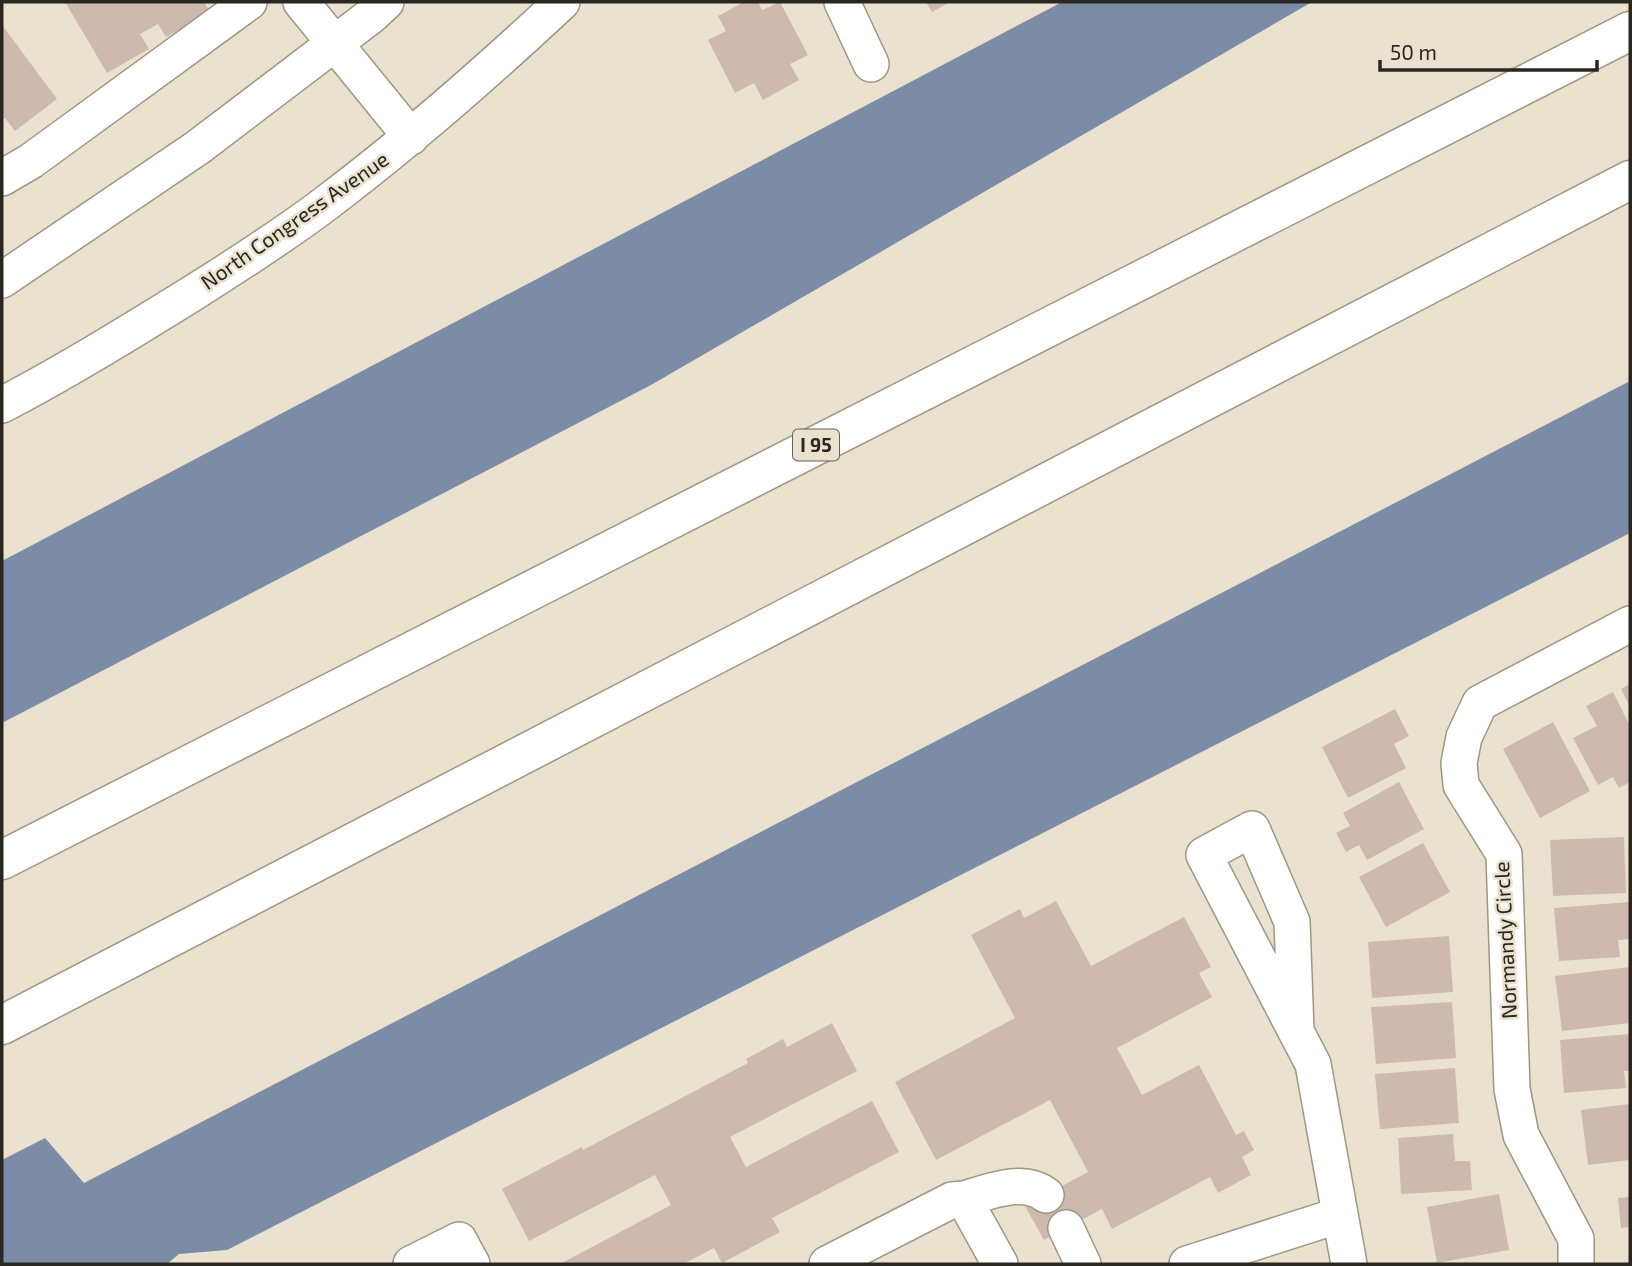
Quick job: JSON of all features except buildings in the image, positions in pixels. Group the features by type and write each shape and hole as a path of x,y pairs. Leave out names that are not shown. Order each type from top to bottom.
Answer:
{"highway":[{"name":"I 95","path":"2,860 1630,31"},
{"path":"10,1021 1630,180"}],"street":[{"path":"2,178 31,161 249,2"},
{"path":"301,2 411,137"},
{"path":"2,280 197,148 386,2"},
{"name":"North Congress Avenue","path":"2,405 55,377 239,264 327,203 411,137 562,2"},
{"path":"842,2 871,64"},
{"name":"Normandy Circle","path":"1576,1264 1576,1239 1521,1135 1512,1089 1504,854 1461,785 1459,763 1464,737 1480,703 1630,624"},
{"path":"1296,1031 1292,922 1252,829 1204,855 1313,1064 1349,1264"},
{"path":"827,1264 952,1200 1009,1186 1038,1189 1046,1195"},
{"path":"964,1199 1000,1264"},
{"path":"1187,1264 1340,1215"},
{"path":"1066,1228 1083,1264"},
{"path":"411,1264 459,1240 472,1264"}],"water":[{"path":"1062,2 1312,2 651,385 2,723 2,561"},
{"path":"1630,381 1630,533 227,1250 179,1254 167,1264 2,1264 2,1160 45,1138 84,1183"}]}
